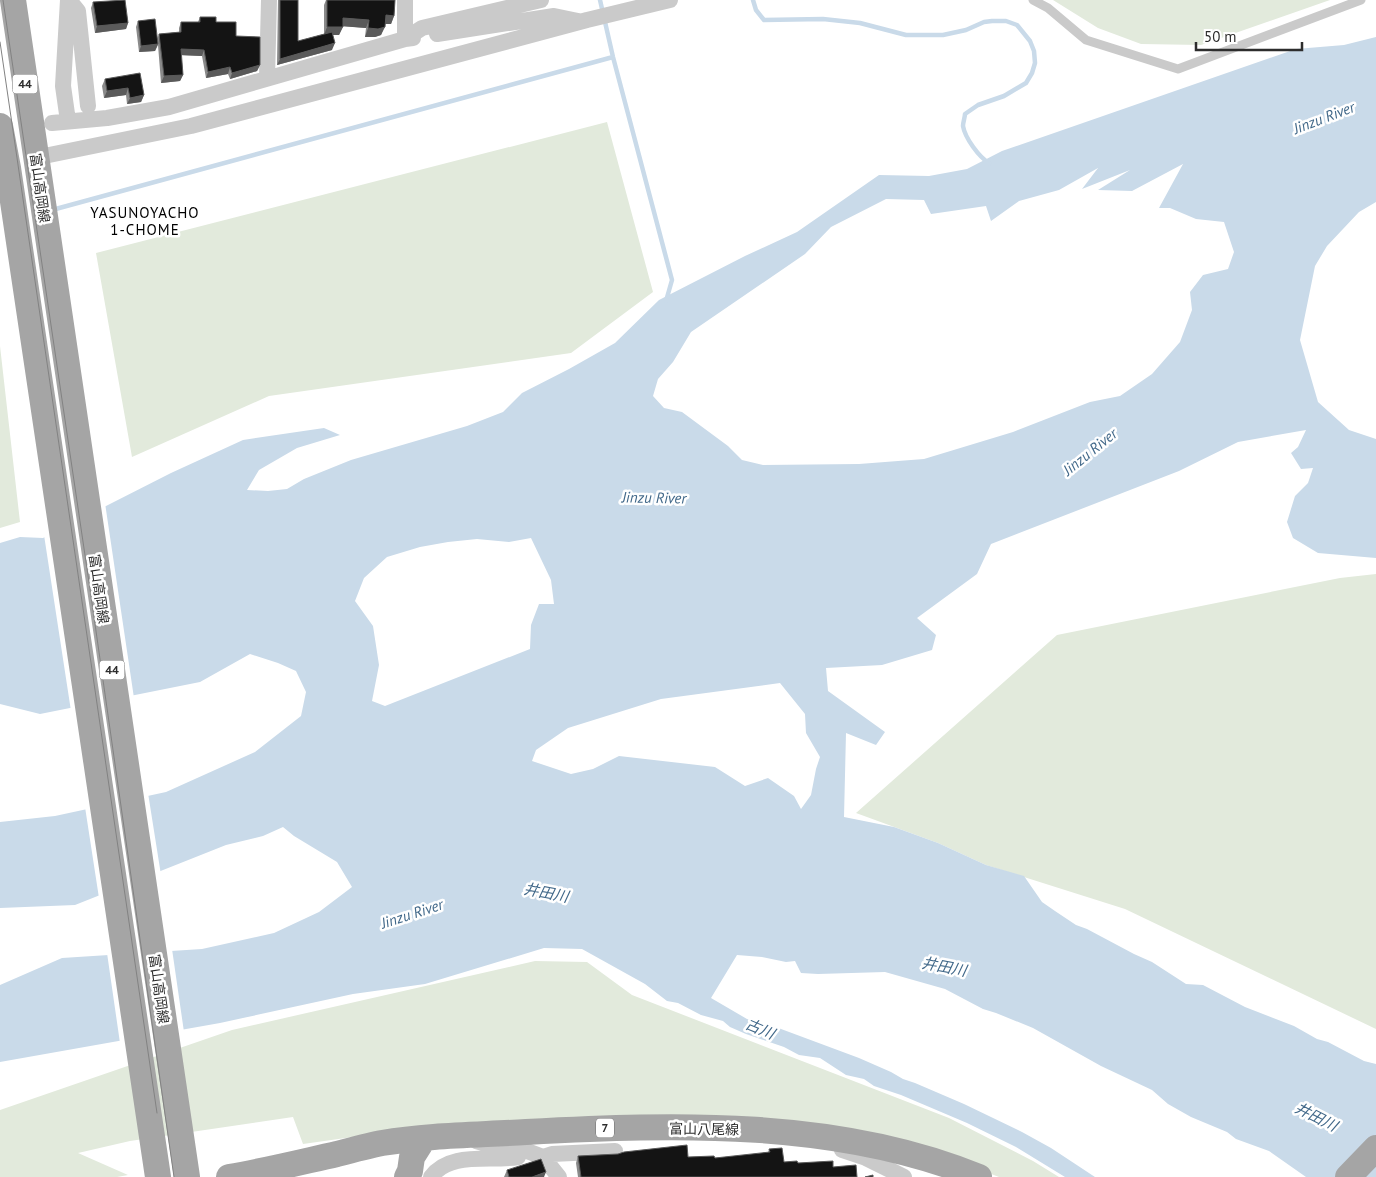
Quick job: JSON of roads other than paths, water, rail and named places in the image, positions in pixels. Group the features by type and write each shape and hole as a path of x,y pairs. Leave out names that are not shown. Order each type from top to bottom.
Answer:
{"main road":[{"name":"富山高岡線","path":"13,0 43,162 186,1174"},
{"name":"富山高岡線","path":"0,126 157,1175"},
{"name":"富山八尾線","path":"229,1177 263,1171 381,1143 424,1138 631,1127 728,1129 813,1134 858,1141 905,1153 955,1167 979,1177"},
{"path":"407,1177 412,1157 424,1138"},
{"path":"1348,1177 1376,1148"}],"street":[{"path":"68,0 78,11 88,106"},
{"path":"68,0 63,86 68,121"},
{"path":"267,78 269,0"},
{"path":"404,0 405,39"},
{"path":"405,39 422,28 541,0"},
{"path":"43,162 191,126 580,22 670,0"},
{"path":"52,123 107,118 169,108 405,39 554,16 580,22"},
{"path":"813,1134 845,1152 866,1158 904,1177"},
{"path":"458,1136 498,1147 527,1151 539,1155 559,1177"},
{"path":"431,1177 442,1165 472,1159 515,1158 615,1150"}],"lane":[{"path":"1033,0 1048,8 1086,40 1178,69 1361,0"}],"water":[{"path":"1376,37 1376,202 1359,212 1327,246 1315,266 1300,340 1318,402 1349,430 1376,439 1376,558 1318,553 1293,538 1287,522 1295,496 1308,483 1313,468 1301,469 1291,453 1298,447 1306,430 1238,442 1179,471 991,544 977,574 917,618 936,635 932,650 882,665 826,668 828,691 885,732 876,745 846,733 844,817 894,827 938,843 986,865 1024,876 1042,902 1076,925 1152,962 1186,984 1203,985 1245,1007 1294,1026 1364,1061 1376,1064 1376,1177 1306,1177 1269,1151 1236,1139 1227,1132 1191,1117 1168,1104 1152,1090 1101,1066 1033,1028 983,1009 945,989 885,972 801,973 795,961 786,962 762,957 737,955 711,998 747,1019 773,1026 859,1058 903,1079 964,1104 1051,1148 1095,1177 1065,1177 1016,1147 967,1123 901,1095 874,1086 864,1079 846,1075 820,1058 799,1055 784,1047 730,1027 723,1021 701,1015 678,1003 667,1001 645,984 582,949 544,948 425,984 353,994 220,1023 0,1062 0,985 62,958 202,949 274,933 319,912 352,887 337,862 294,836 283,827 263,836 226,845 75,905 0,908 0,822 55,816 166,792 255,752 301,716 306,692 296,671 250,654 200,682 40,714 0,704 0,543 20,537 43,538 171,473 243,440 324,428 340,435 297,448 259,470 247,490 268,491 287,489 304,479 351,460 467,426 503,412 522,393 615,343 659,300 797,232 879,175 929,176 967,169 1002,151 1296,49 1344,45","holes":["1183,164 1159,208 1170,208 1196,219 1224,222 1234,252 1228,269 1203,275 1190,292 1192,310 1180,342 1152,374 1120,396 1090,402 1013,432 924,459 859,464 763,465 742,460 728,446 682,412 664,408 653,396 658,379 673,362 691,332 805,254 831,227 886,199 924,200 931,214 986,206 991,221 1019,201 1059,190 1098,168 1082,189 1130,170 1098,190 1132,191","531,538 551,580 554,604 539,604 531,625 530,649 385,706 372,701 379,665 373,626 355,601 364,578 387,557 420,547 477,539 509,542","780,683 805,714 806,733 820,757 811,795 801,809 794,796 768,778 745,786 715,767 619,756 593,769 571,774 532,761 536,750 568,728 661,699"]}],"waterway":[{"path":"600,0 613,57 672,280 666,301"},
{"path":"753,0 756,10 764,20 823,19 860,23 906,35 943,35 966,30 984,22 992,21 1006,21 1017,25 1030,41 1034,51 1035,63 1032,73 1026,83 1004,96 978,105 965,114 963,126 966,136 977,152 989,163"},
{"path":"52,210 613,57"}],"tram line":[{"path":"3,0 174,1177"},
{"path":"0,42 157,1113"}],"district":[{"name":"YASUNOYACHO 1-CHOME","path":"145,222"}],"water label":[{"name":"Jinzu River","path":"1324,118"},
{"name":"Jinzu River","path":"1090,452"},
{"name":"Jinzu River","path":"654,498"},
{"name":"井田川","path":"546,893"},
{"name":"Jinzu River","path":"412,914"},
{"name":"井田川","path":"944,967"},
{"name":"古川","path":"760,1029"},
{"name":"井田川","path":"1316,1117"}]}
